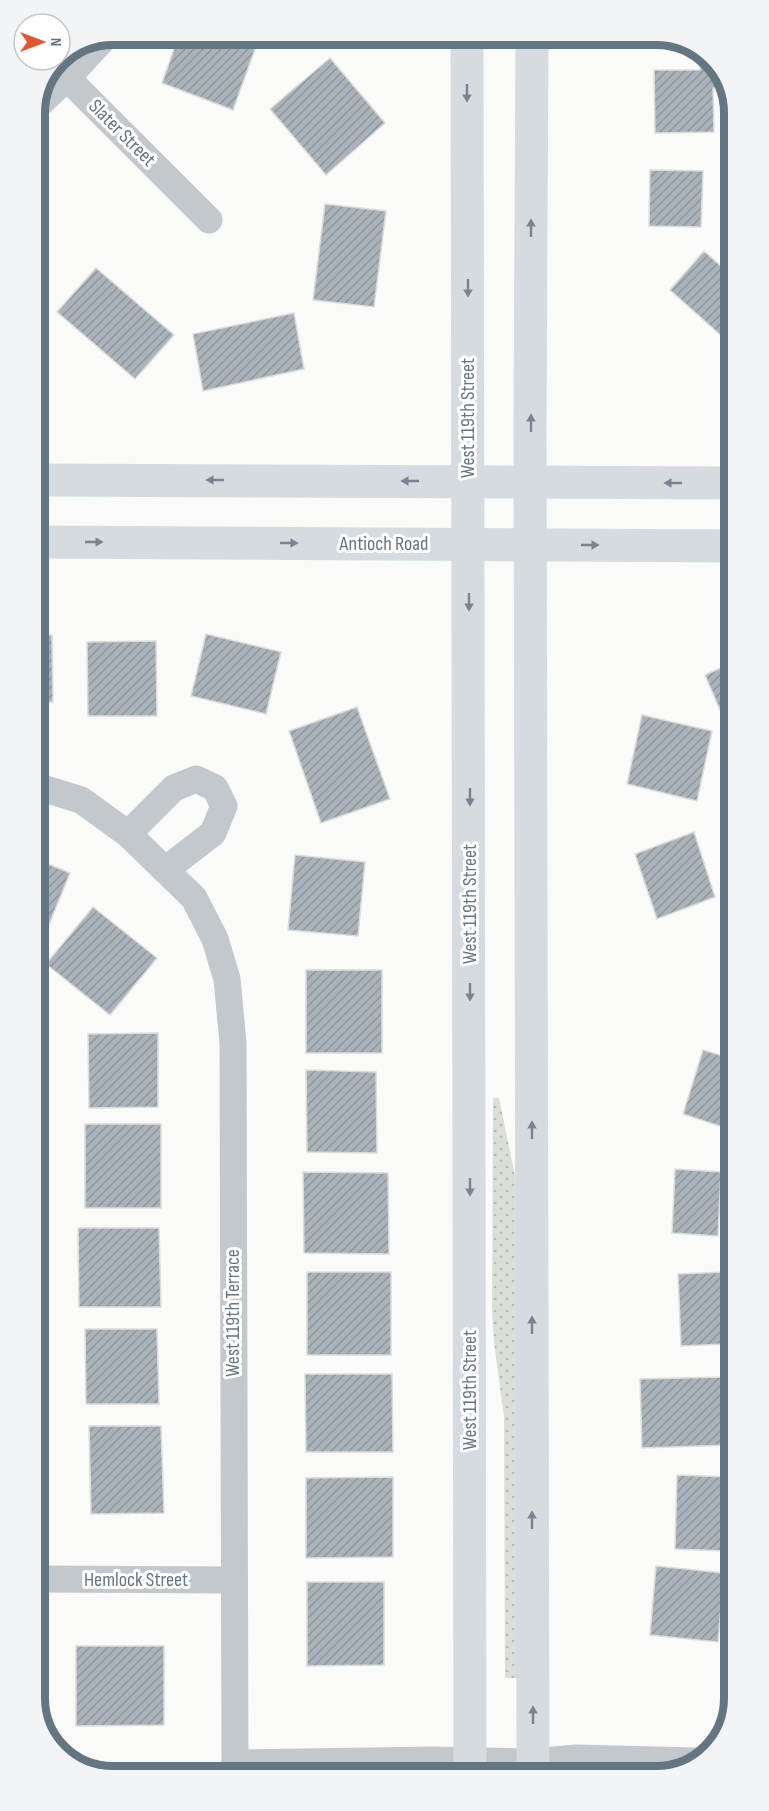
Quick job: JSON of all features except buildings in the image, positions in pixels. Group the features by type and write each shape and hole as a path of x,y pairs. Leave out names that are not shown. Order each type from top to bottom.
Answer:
{"main road":[{"name":"West 119th Street","path":"467,45 470,544 470,1766"},
{"path":"532,45 533,1766"},
{"path":"45,480 724,483"},
{"name":"Antioch Road","path":"45,542 724,546"}],"street":[{"path":"47,97 95,48"},
{"name":"Slater Street","path":"67,78 209,220"},
{"path":"128,834 174,788 196,779 215,788 224,806 213,833 165,870"},
{"name":"West 119th Terrace","path":"45,789 81,800 128,834 194,898 215,939 227,979 233,1055 235,1766"},
{"name":"Hemlock Street","path":"45,1579 234,1580"},
{"path":"542,1766 576,1758 682,1761"}],"shaded area":[{"path":"493,1098 499,1098 515,1176 521,1678 505,1678 504,1417 492,1311"}]}
